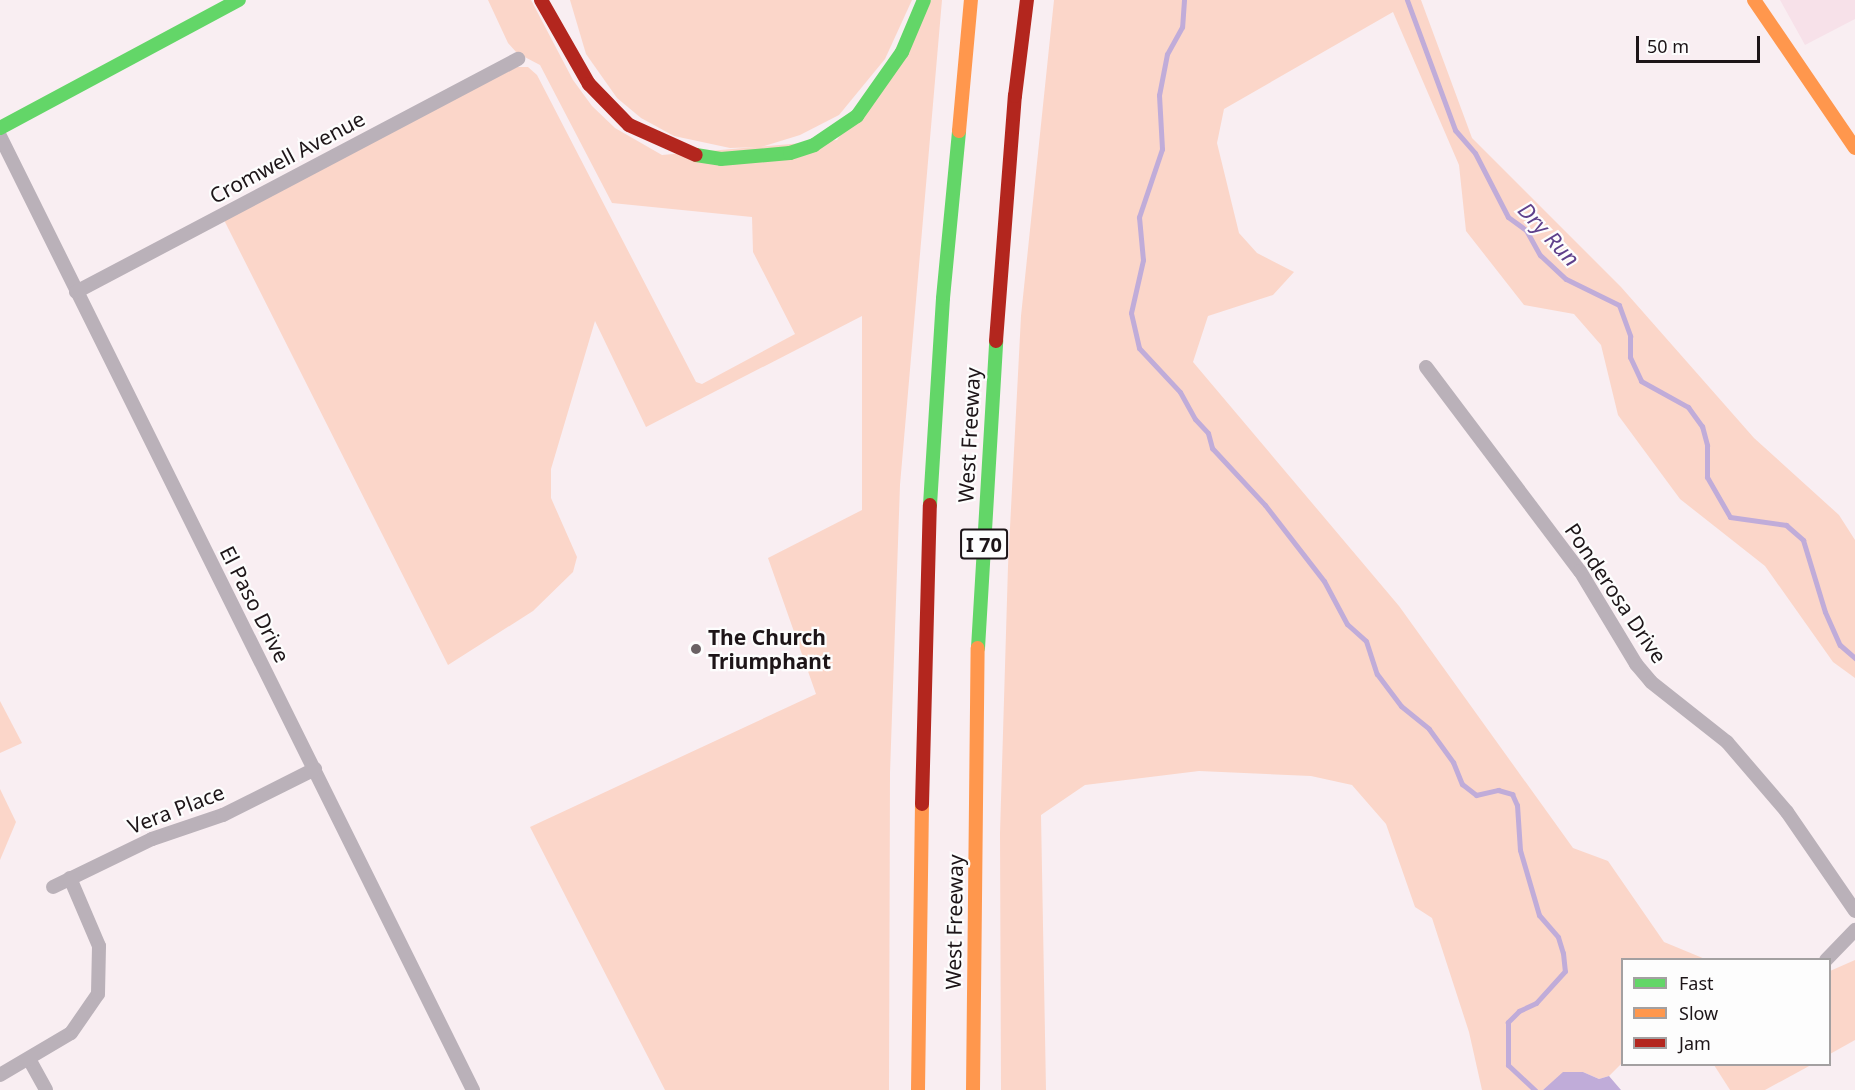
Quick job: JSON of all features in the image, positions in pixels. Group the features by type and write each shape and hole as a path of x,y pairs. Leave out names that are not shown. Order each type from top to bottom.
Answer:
{"main road":[{"path":"0,128 239,0"},
{"path":"541,0 589,84 630,125 688,154 721,159 790,153 814,145 857,116 902,52 924,0"},
{"name":"West Freeway","path":"918,1090 925,592 943,298 971,0"},
{"name":"West Freeway","path":"973,1090 978,651 993,375 1027,0"},
{"path":"1754,0 1855,148"},
{"path":"563,9 574,58"}],"street":[{"name":"Cromwell Avenue","path":"76,292 518,59"},
{"name":"El Paso Drive","path":"0,136 473,1090"},
{"name":"Ponderosa Drive","path":"1426,367 1580,571 1636,664 1651,682 1727,742 1787,812 1855,911"},
{"name":"Vera Place","path":"53,887 152,839 223,815 315,769"},
{"path":"0,1075 71,1034 98,994 99,946 70,878"},
{"path":"1828,958 1855,930"},
{"path":"29,1059 46,1090"}],"shaded area":[{"path":"488,0 531,0 573,80 592,106 615,128 662,155 837,140 931,0 942,0 900,485 890,773 889,1090 665,1090 530,827 816,694 768,558 862,510 862,316 646,427 595,321 551,469 551,498 577,557 573,572 533,611 448,665 223,218 517,67 528,67 537,75 696,382 702,384 795,334 753,252 752,217 612,203 540,65 517,53 508,43"},
{"path":"570,0 912,0 885,59 839,115 800,135 761,147 730,148 674,136 641,118 617,98 586,54"},
{"path":"1054,0 1421,0 1472,138 1621,287 1754,438 1839,515 1855,540 1855,678 1833,662 1765,566 1680,499 1618,415 1601,345 1574,314 1524,305 1466,231 1459,165 1393,12 1224,109 1217,143 1239,233 1257,253 1294,272 1273,295 1208,316 1193,362 1399,606 1573,848 1608,861 1664,942 1703,958 1621,958 1621,1064 1609,1076 1599,1079 1583,1072 1563,1073 1543,1090 1482,1090 1469,1032 1432,918 1415,907 1386,824 1352,785 1311,776 1199,771 1085,785 1041,815 1046,1090 1001,1090 1000,833 1008,566 1021,316"},
{"path":"1780,0 1855,0 1855,19 1805,45"},
{"path":"0,701 22,743 0,753"},
{"path":"0,789 16,822 0,860"},
{"path":"1855,960 1855,1040 1831,1053 1831,971"},
{"path":"1715,1066 1809,1066 1765,1090 1730,1090"},
{"path":"1563,1072 1583,1072 1599,1079 1609,1076 1621,1090 1543,1090"}],"waterway":[{"path":"1184,0 1182,27 1167,54 1159,95 1162,149 1139,217 1143,260 1131,313 1139,348 1180,392 1195,419 1208,433 1212,448 1265,505 1324,581 1347,624 1366,641 1377,674 1401,706 1429,729 1453,762 1462,784 1476,795 1498,790 1512,794 1517,805 1520,850 1539,915 1558,937 1565,971 1536,1003 1519,1011 1508,1022 1508,1065 1535,1090"},
{"name":"Dry Run","path":"1407,0 1455,130 1475,153 1508,217 1526,230 1540,255 1566,279 1619,305 1630,336 1630,357 1641,381 1688,407 1702,426 1707,445 1707,477 1730,517 1786,525 1803,540 1825,612 1840,645 1855,658"}],"traffic: fast":[{"path":"0,128 239,0"},
{"path":"696,155 721,159 790,153 814,145 857,116 902,52 924,0"},
{"path":"930,505 943,298 959,131"},
{"path":"978,648 996,341"}],"traffic: slow":[{"path":"959,131 971,0"},
{"path":"1754,0 1855,148"},
{"path":"973,1090 978,648"},
{"path":"918,1090 922,804"}],"traffic: jam":[{"path":"541,0 589,84 629,125 696,155"},
{"path":"996,341 1015,96 1027,0"},
{"path":"922,804 930,505"}],"place":[{"name":"The Church Triumphant","path":"696,649"}]}
